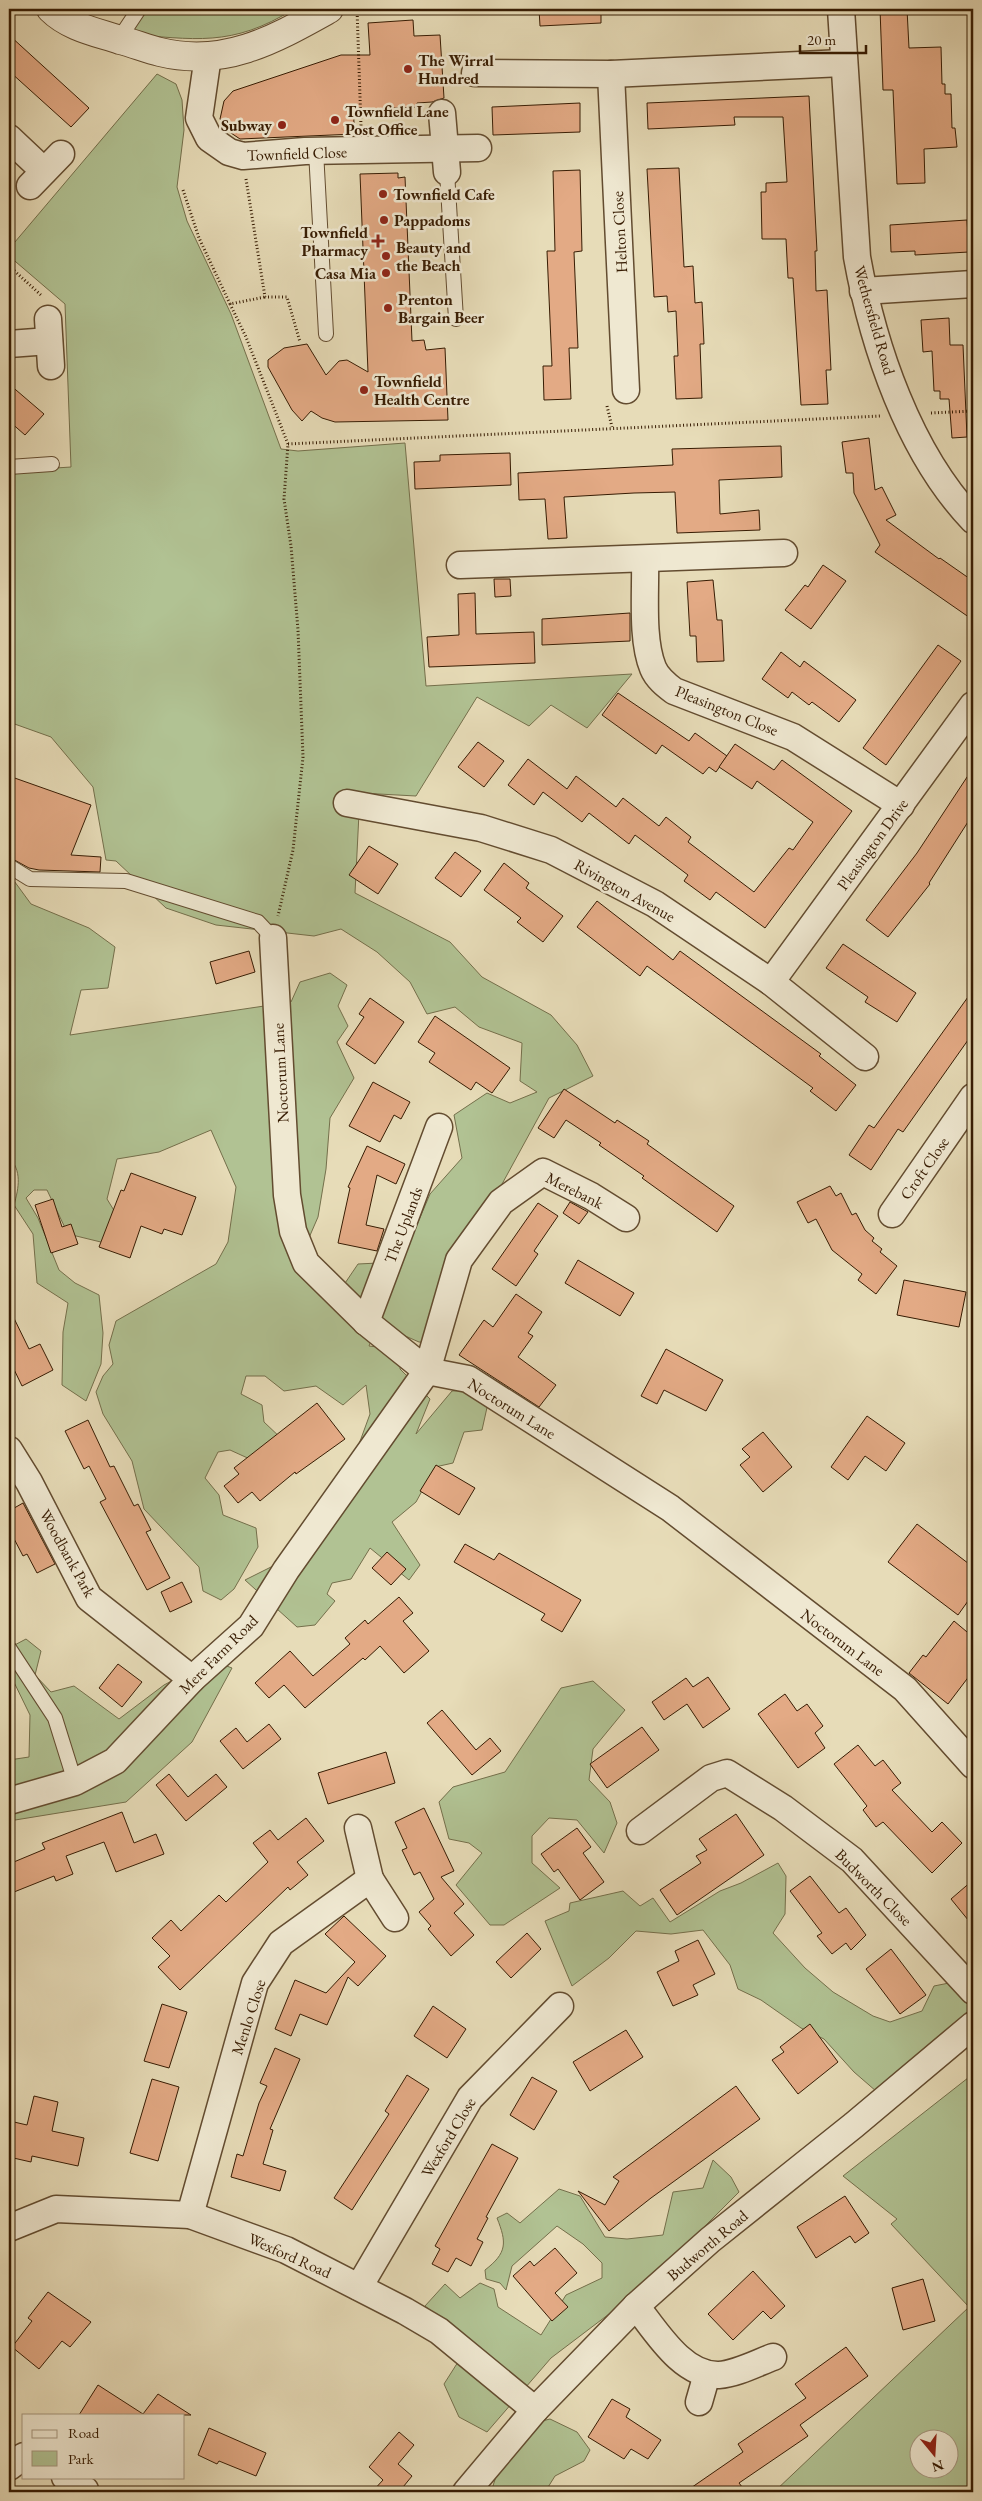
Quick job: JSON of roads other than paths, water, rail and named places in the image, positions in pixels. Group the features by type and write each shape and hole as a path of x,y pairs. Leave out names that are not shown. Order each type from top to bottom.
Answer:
{"street":[{"path":"51,9 61,18 92,32 162,52 208,56 252,48 330,9"},
{"name":"Wethersfield Road","path":"841,9 857,257 863,291 883,359 906,415 920,444 942,479 973,520"},
{"name":"Townfield Close","path":"208,56 199,118 209,138 229,152 243,156 362,150 446,161 478,148"},
{"path":"475,73 611,74 844,63"},
{"name":"Helton Close","path":"611,74 626,390"},
{"path":"442,112 446,161"},
{"path":"9,138 45,171"},
{"path":"863,291 973,284"},
{"path":"9,344 49,342"},
{"path":"460,565 784,553"},
{"name":"Pleasington Close","path":"645,559 647,649 654,670 664,683 674,691 793,737 901,804"},
{"name":"Pleasington Drive","path":"771,982 973,705"},
{"name":"Rivington Avenue","path":"347,803 481,828 551,850 655,904 771,982 865,1057"},
{"name":"Noctorum Lane","path":"273,938 287,1194 294,1231 306,1263 366,1322 427,1371 468,1379 670,1508 905,1689 973,1765"},
{"name":"Croft Close","path":"892,1214 973,1097"},
{"name":"The Uplands","path":"366,1322 440,1128"},
{"name":"Merebank","path":"501,1202 543,1172 591,1196 626,1218"},
{"name":"Mere Farm Road","path":"9,1801 75,1782 115,1761 192,1679 250,1626 286,1570 427,1371 459,1260 501,1202"},
{"name":"Woodbank Park","path":"9,1450 30,1482 89,1598 192,1679"},
{"name":"Budworth Close","path":"640,1831 710,1778 727,1773 783,1808 852,1860 973,1991"},
{"path":"358,1828 370,1879 395,1918"},
{"name":"Menlo Close","path":"190,2215 255,1983 281,1943 370,1879"},
{"name":"Wexford Close","path":"359,2286 470,2098 560,2006"},
{"name":"Budworth Road","path":"466,2492 535,2410 636,2306 710,2240 854,2125 973,2025"},
{"name":"Wexford Road","path":"9,2228 56,2209 190,2215 286,2250 359,2286 439,2331 535,2410"},
{"path":"636,2306 680,2358 707,2374 720,2375 773,2356"},
{"path":"699,2402 707,2374"},
{"path":"9,2467 22,2457"}],"lane":[{"path":"119,39 139,9"},
{"path":"316,151 326,334"},
{"path":"446,161 456,319"},
{"path":"9,466 52,464"},
{"path":"9,866 30,879 126,881 258,922 273,938"},
{"path":"9,1648 55,1718 75,1782"}],"place":[{"name":"The Wirral Hundred","path":"408,69"},
{"name":"Townfield Lane Post Office","path":"335,120"},
{"name":"Subway","path":"282,125"},
{"name":"Townfield Cafe","path":"383,194"},
{"name":"Pappadoms","path":"384,220"},
{"name":"Townfield Pharmacy","path":"378,241"},
{"name":"Beauty and the Beach","path":"386,256"},
{"name":"Casa Mia","path":"386,273"},
{"name":"Prenton Bargain Beer","path":"388,308"},
{"name":"Townfield Health Centre","path":"364,390"}]}
